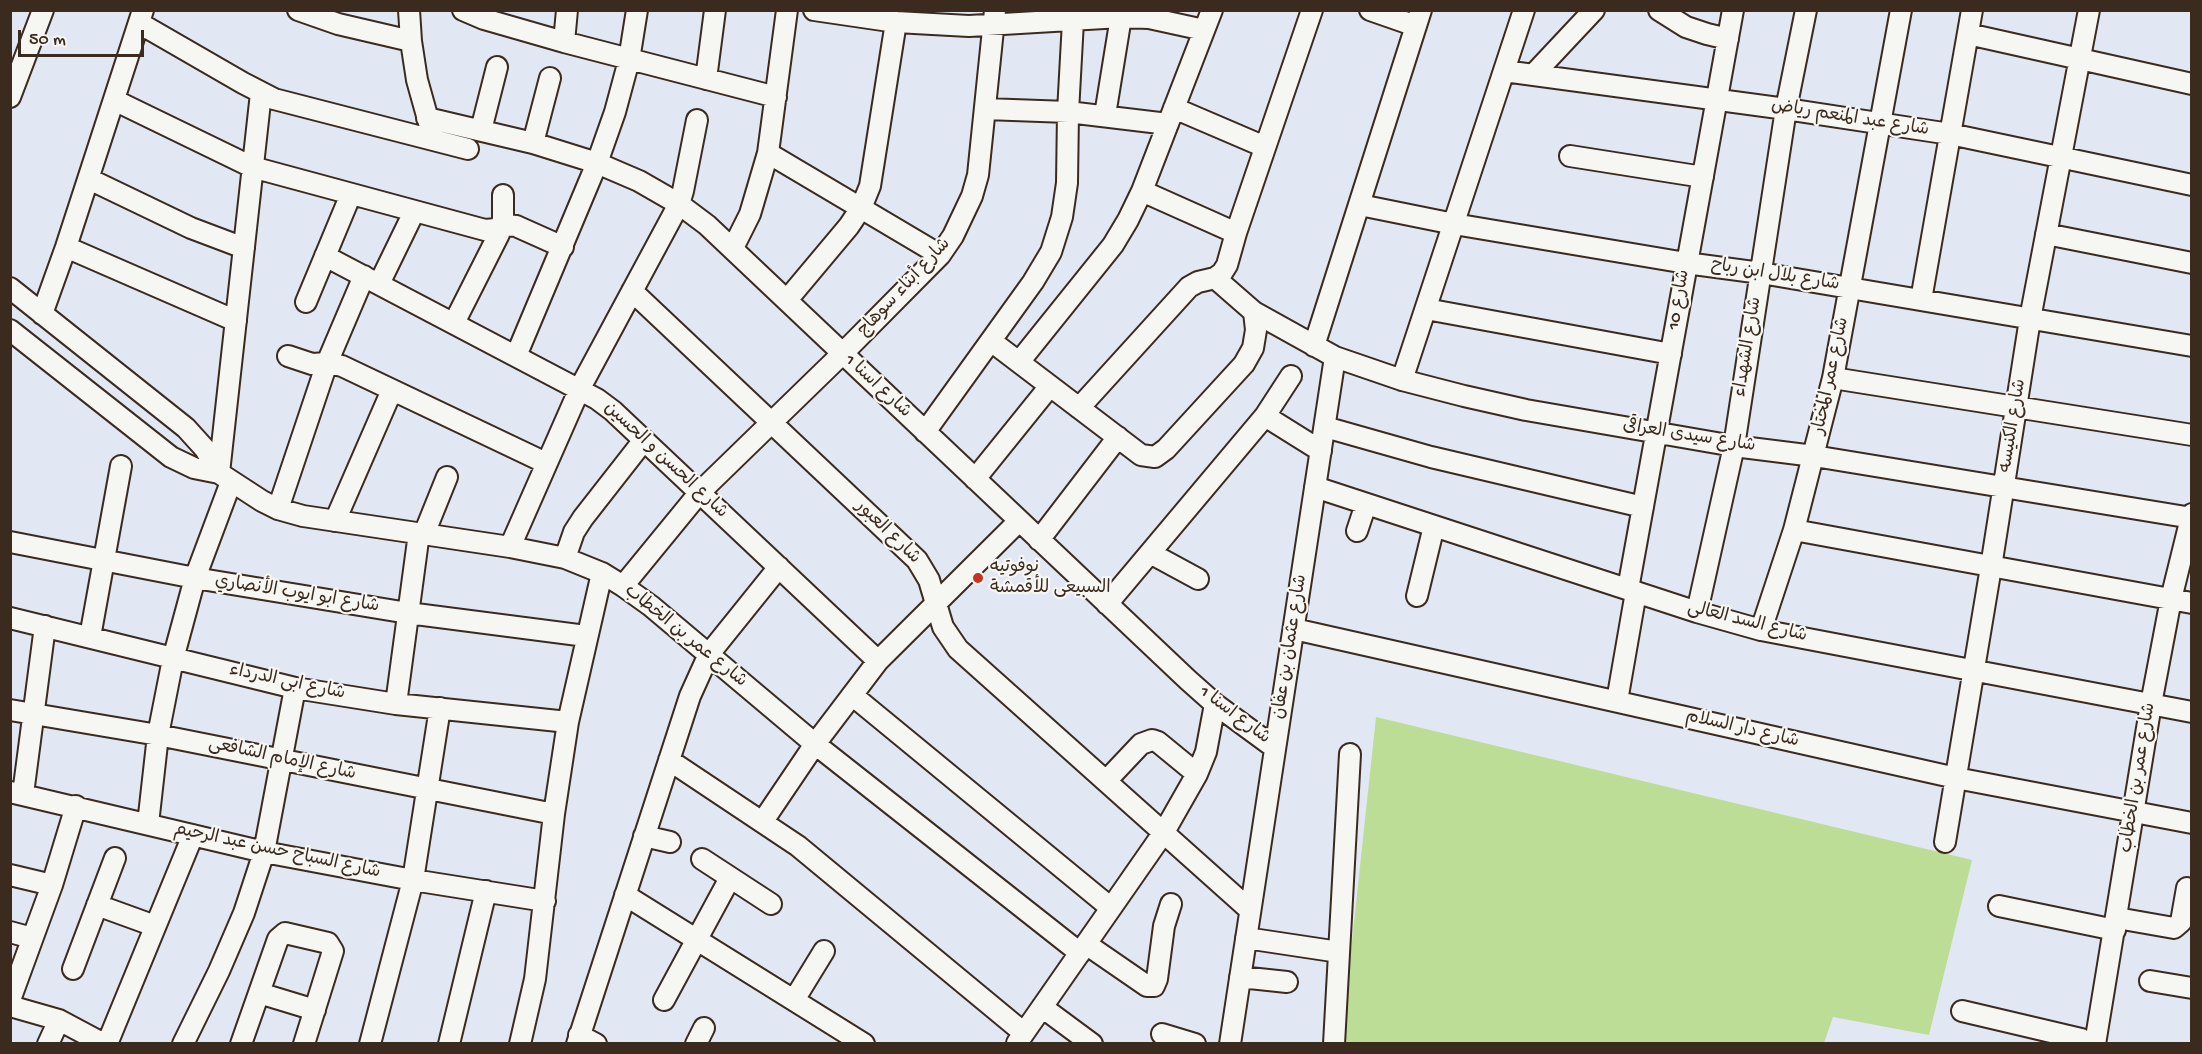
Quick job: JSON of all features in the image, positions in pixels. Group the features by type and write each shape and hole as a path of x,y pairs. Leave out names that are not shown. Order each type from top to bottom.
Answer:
{"street":[{"path":"10,97 43,10"},
{"path":"298,10 347,27 411,41"},
{"path":"409,10 417,80 435,141"},
{"path":"463,10 564,42 776,97"},
{"path":"564,42 567,10"},
{"path":"516,356 597,164 615,112 629,60 637,10"},
{"path":"706,79 714,10"},
{"path":"733,248 750,214 768,153 787,10"},
{"path":"814,10 896,22 995,18 1073,21 1121,17 1177,23 1204,30"},
{"path":"1019,363 1113,245 1142,191 1212,10"},
{"path":"1079,408 1189,287 1215,278 1227,265 1312,10"},
{"path":"1314,346 1418,18 1370,10"},
{"path":"1402,380 1524,10"},
{"path":"1533,75 1594,10"},
{"path":"1659,10 1686,27 1728,39"},
{"name":"شارع 10","path":"1617,701 1643,507 1733,10"},
{"name":"شارع الشهداء","path":"1697,612 1734,446 1786,109 1806,10"},
{"name":"شارع عمر المختار","path":"1761,630 1794,530 1833,378 1900,10"},
{"path":"1921,300 1972,10"},
{"name":"شارع الكنيسه","path":"1945,842 2030,319 2089,10"},
{"path":"33,348 48,319 66,247 141,17 261,93 288,104 468,149"},
{"path":"1105,115 1121,17"},
{"name":"شارع أبناء سوهاج","path":"623,586 700,492 940,255 953,236 972,196 978,175 995,18"},
{"path":"925,432 1033,282 1051,252 1062,218 1067,183 1073,21"},
{"path":"787,300 849,226 870,186 896,22"},
{"path":"1968,34 2192,84"},
{"path":"481,130 497,67"},
{"name":"شارع عبد المنعم رياض","path":"1504,71 1786,109 1950,134 2192,185"},
{"path":"533,143 550,78"},
{"path":"148,824 158,735 173,659 225,478 236,321 261,93"},
{"path":"114,100 252,167 485,230 501,226 516,226 563,247"},
{"path":"985,109 1171,116 1265,147"},
{"name":"شارع اسنا 1","path":"427,118 533,143 597,164 639,181 679,204 733,248 842,354 1215,704 1275,748"},
{"path":"510,547 580,388 679,204 697,120"},
{"path":"768,153 940,255"},
{"path":"1570,156 1703,177"},
{"path":"88,179 191,228 244,248"},
{"path":"1142,191 1236,233"},
{"path":"306,302 351,194"},
{"path":"454,323 501,226 503,195"},
{"name":"شارع بلال ابن رباح","path":"1360,205 1454,224 2192,346"},
{"path":"278,509 327,363 372,280 414,212"},
{"path":"2046,234 2192,263"},
{"path":"66,247 236,321"},
{"name":"شارع الحسن و الحسين","path":"325,256 580,388 613,411 878,661"},
{"name":"شارع سيدى العراقى","path":"1215,278 1254,312 1314,346 1335,357 1402,380 1526,410 1734,446 1814,456 2191,517"},
{"path":"10,288 186,428 205,449 225,478"},
{"name":"شارع العبور","path":"632,291 917,560 929,580 943,627 958,648 1250,910"},
{"path":"1426,309 1671,354"},
{"path":"991,341 1141,455 1155,457 1161,454 1244,364 1252,348 1256,330 1254,312"},
{"path":"10,330 171,457 194,468 225,478"},
{"path":"288,356 312,364 327,363 342,366 546,463"},
{"name":"شارع عثمان بن عفان","path":"1230,1044 1335,357"},
{"path":"1107,604 1265,416 1291,376"},
{"path":"1833,378 2192,435"},
{"path":"975,479 1050,386"},
{"path":"335,521 392,390"},
{"path":"1265,416 1321,451"},
{"path":"1324,427 1431,457 1643,507"},
{"path":"1039,540 1118,437"},
{"path":"565,558 574,532 583,518 644,440"},
{"path":"90,637 121,466"},
{"path":"396,704 408,613 422,534 447,477"},
{"name":"شارع عمر بن الخطاب","path":"225,478 278,509 303,516 510,547 565,558 602,573 623,586 709,654 815,744 1083,948 1147,986 1154,986 1157,979 1164,926 1171,904"},
{"name":"شارع السد العالى","path":"1315,487 1697,612 1761,630 2192,712"},
{"path":"1357,531 1366,504"},
{"name":"شارع عمر بن الخطاب","path":"2095,1044 2151,704 2171,599 2191,517"},
{"path":"763,821 815,744 878,661 1019,521"},
{"path":"1417,596 1434,526"},
{"path":"1794,530 2192,603"},
{"name":"شارع ابو ايوب الأنصاري","path":"10,542 195,578 408,613 586,636"},
{"path":"1150,553 1198,579"},
{"path":"584,1041 625,896 690,696 709,654 779,567"},
{"path":"520,1044 535,979 554,814 568,722 602,573"},
{"name":"شارع ابى الدرداء","path":"10,618 296,688 396,704 568,722"},
{"path":"17,793 33,714 45,626"},
{"name":"شارع دار السلام","path":"1294,629 1956,778 2192,823"},
{"path":"183,1044 219,971 244,913 264,852 296,688"},
{"path":"852,694 1111,908"},
{"path":"669,760 763,821 831,872 1021,1038 1164,832 1197,774 1206,752 1215,704"},
{"path":"370,1044 413,880 440,708"},
{"name":"شارع الإمام الشافعى","path":"10,710 158,735 554,814"},
{"path":"1107,780 1141,744 1152,740 1158,742 1197,774"},
{"path":"1334,1044 1350,754"},
{"name":"شارع السباح حسن عبد الرحيم","path":"17,793 264,852 413,880 545,901"},
{"path":"10,1000 52,885 76,806"},
{"path":"10,1006 59,1020 106,1044 193,835"},
{"path":"644,836 670,842"},
{"path":"72,969 116,858"},
{"path":"702,859 771,904"},
{"path":"10,874 52,885"},
{"path":"664,1000 730,878"},
{"path":"1999,906 2116,924 2174,928 2181,922 2187,888"},
{"path":"449,1044 486,891"},
{"path":"625,896 864,1044"},
{"path":"97,905 155,926"},
{"path":"10,932 32,938"},
{"path":"241,1044 278,939 282,934 288,933 328,943 333,954 304,1044"},
{"path":"1246,938 1339,951"},
{"path":"794,1000 824,951"},
{"path":"1240,977 1287,982"},
{"path":"2150,981 2192,988"},
{"path":"259,993 315,1010"},
{"path":"1042,1007 1092,1044"},
{"path":"1962,1011 2081,1039 2088,1044"},
{"path":"48,1044 59,1020"},
{"path":"1162,1034 1195,1044"}],"green space":[{"path":"1376,717 1972,860 1929,1035 1833,1017 1824,1043 1341,1044"}],"place":[{"name":"نوفوتيه السبيعى للأقمشة","path":"978,578"}]}
